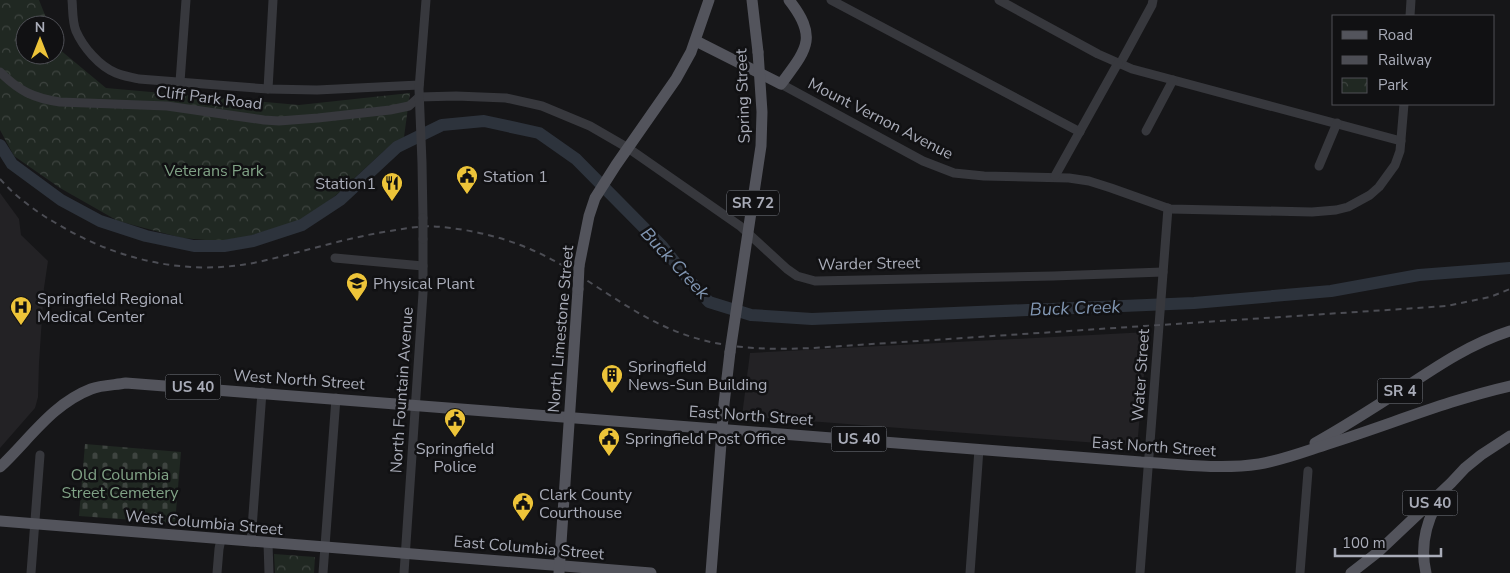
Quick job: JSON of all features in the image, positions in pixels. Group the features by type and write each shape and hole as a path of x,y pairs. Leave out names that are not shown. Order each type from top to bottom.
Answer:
{"main road":[{"name":"North Limestone Street","path":"559,570 579,266 590,214 595,198 676,79 692,52 709,0"},
{"name":"Spring Street","path":"723,429 730,352 761,146 762,112 752,0"},
{"path":"780,84 803,52 806,37 803,20 789,0"},
{"name":"Mount Vernon Avenue","path":"696,41 780,84"},
{"name":"SR 4","path":"1292,455 1362,415 1459,353 1510,331"},
{"name":"West North Street","path":"0,467 42,422 71,400 92,389 126,383 415,405"},
{"name":"US 40","path":"1292,455 1374,430 1450,402 1510,386"},
{"name":"East North Street","path":"415,405 1226,467 1261,463 1292,455"},
{"name":"SR 72","path":"712,570 723,429"},
{"name":"US 40","path":"1351,573 1378,552 1451,484 1465,468 1510,436"},
{"path":"1426,573 1423,544 1426,532 1435,506 1451,484"},
{"name":"West Columbia Street","path":"0,521 405,554"},
{"name":"East Columbia Street","path":"405,554 559,570 651,573"}],"street":[{"path":"72,0 76,30 85,45 100,63 115,73 138,79 286,90 419,85"},
{"path":"180,82 186,0"},
{"path":"268,89 272,0"},
{"name":"North Fountain Avenue","path":"404,573 423,294 419,85 426,0"},
{"path":"831,0 1080,132"},
{"path":"999,0 1098,54 1132,69 1401,141"},
{"path":"1055,176 1152,5 1153,0"},
{"path":"1410,15 1411,0"},
{"name":"Cliff Park Road","path":"0,72 21,90 31,96 45,100 167,106 264,120 318,118 390,110 409,106 419,97"},
{"path":"1146,130 1173,80"},
{"name":"Mount Vernon Avenue","path":"780,84 940,169 965,176 1055,176 1089,181 1168,208 1299,212 1336,210 1354,204 1370,195 1386,179 1395,164 1400,151 1404,105"},
{"name":"Warder Street","path":"419,97 488,96 526,102 542,106 590,126 628,148 740,226 797,276 815,281 1053,276 1163,277"},
{"path":"1319,166 1337,123"},
{"name":"Water Street","path":"1140,573 1168,208"},
{"path":"335,258 423,266"},
{"path":"251,542 262,392"},
{"path":"323,573 336,398"},
{"path":"970,573 979,449"},
{"path":"31,573 40,455"},
{"path":"1300,573 1308,471"},
{"path":"217,573 221,539"},
{"path":"268,543 269,573"}],"shaded area":[{"name":"Springfield Regional Medical Center","path":"0,193 19,219 21,235 48,261 44,288 38,397 35,408 0,448"},
{"path":"1148,332 1137,446 742,416 750,353"}],"green space":[{"name":"Veterans Park","path":"0,0 39,0 45,15 15,15 15,65 65,65 65,54 106,88 299,105 410,93 404,137 386,149 335,196 302,220 246,237 218,241 182,238 118,221 60,188 14,156 0,130"},
{"name":"Old Columbia Street Cemetery","path":"85,444 181,452 175,523 79,516"},
{"path":"274,554 315,557 314,573 275,573"}],"waterway":[{"name":"Buck Creek","path":"0,145 12,164 61,200 100,221 146,236 194,246 224,246 253,241 302,225 340,200 397,147 442,125 484,121 539,133 576,159 662,246 709,302 751,315 812,319 1194,303 1331,291 1419,275 1510,268"}],"railway":[{"path":"0,179 33,208 78,235 127,255 179,266 231,266 258,262 357,237 416,227 442,227 476,232 519,245 550,258 643,316 663,326 699,339 730,346 779,349 812,348 1447,306 1490,297 1510,289"}],"place":[{"name":"Station 1","path":"467,195"},
{"name":"Station1","path":"392,202"},
{"name":"Physical Plant","path":"357,302"},
{"name":"Springfield Regional Medical Center","path":"21,326"},
{"name":"Springfield News-Sun Building","path":"612,394"},
{"name":"Springfield Police","path":"455,438"},
{"name":"Springfield Post Office","path":"609,457"},
{"name":"Clark County Courthouse","path":"523,522"}]}
